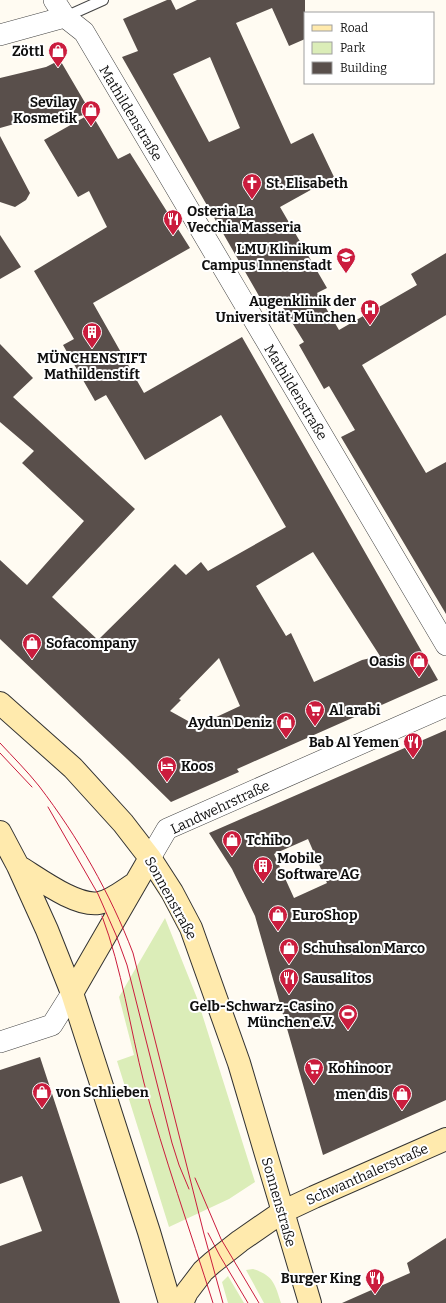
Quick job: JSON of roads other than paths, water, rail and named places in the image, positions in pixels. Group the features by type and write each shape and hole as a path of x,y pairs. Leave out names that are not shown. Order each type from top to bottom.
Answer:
{"main road":[{"name":"Sonnenstraße","path":"0,703 74,768 123,823 150,858 179,905 191,928 239,1063 310,1303"},
{"path":"0,832 18,866 47,930 72,993 147,1225 170,1303"},
{"name":"Landwehrstraße","path":"72,993 150,858"},
{"path":"18,866 68,896 85,903 107,901 137,882"},
{"name":"Schwanthalerstraße","path":"182,1303 187,1292 203,1271 240,1241 282,1212 314,1196 446,1139"}],"street":[{"path":"0,35 60,8"},
{"name":"Mathildenstraße","path":"60,8 84,32 446,645"},
{"name":"Landwehrstraße","path":"150,858 167,828 446,706"},
{"path":"0,1042 52,1025 72,993"}],"lane":[{"path":"60,8 103,0"}],"tram line":[{"path":"0,743 39,786 80,845 114,909 133,953 204,1234 223,1303"},
{"path":"0,753 32,787"},
{"path":"48,807 98,894 116,935 127,965 172,1143 189,1189"},
{"path":"102,916 115,957 144,1083 152,1111 213,1303"},
{"path":"195,1178 221,1239 259,1303"},
{"path":"208,1233 248,1303"}],"place":[{"name":"Zöttl","path":"58,68"},
{"name":"Sevilay Kosmetik","path":"91,127"},
{"name":"St. Elisabeth","path":"252,200"},
{"name":"Osteria La Vecchia Masseria","path":"173,236"},
{"name":"LMU Klinikum Campus Innenstadt","path":"346,274"},
{"name":"Augenklinik der Universität München","path":"370,326"},
{"name":"MÜNCHENSTIFT Mathildenstift","path":"92,349"},
{"name":"Sofacompany","path":"32,660"},
{"name":"Oasis","path":"419,678"},
{"name":"Al arabi","path":"315,727"},
{"name":"Aydun Deniz","path":"286,739"},
{"name":"Bab Al Yemen","path":"413,759"},
{"name":"Koos","path":"167,783"},
{"name":"Tchibo","path":"232,857"},
{"name":"Mobile Software AG","path":"263,883"},
{"name":"EuroShop","path":"278,932"},
{"name":"Schuhsalon Marco","path":"289,965"},
{"name":"Sausalitos","path":"289,995"},
{"name":"Gelb-Schwarz-Casino München e.V.","path":"348,1031"},
{"name":"Kohinoor","path":"314,1085"},
{"name":"von Schlieben","path":"42,1109"},
{"name":"men dis","path":"402,1111"},
{"name":"Burger King","path":"375,1295"}]}
